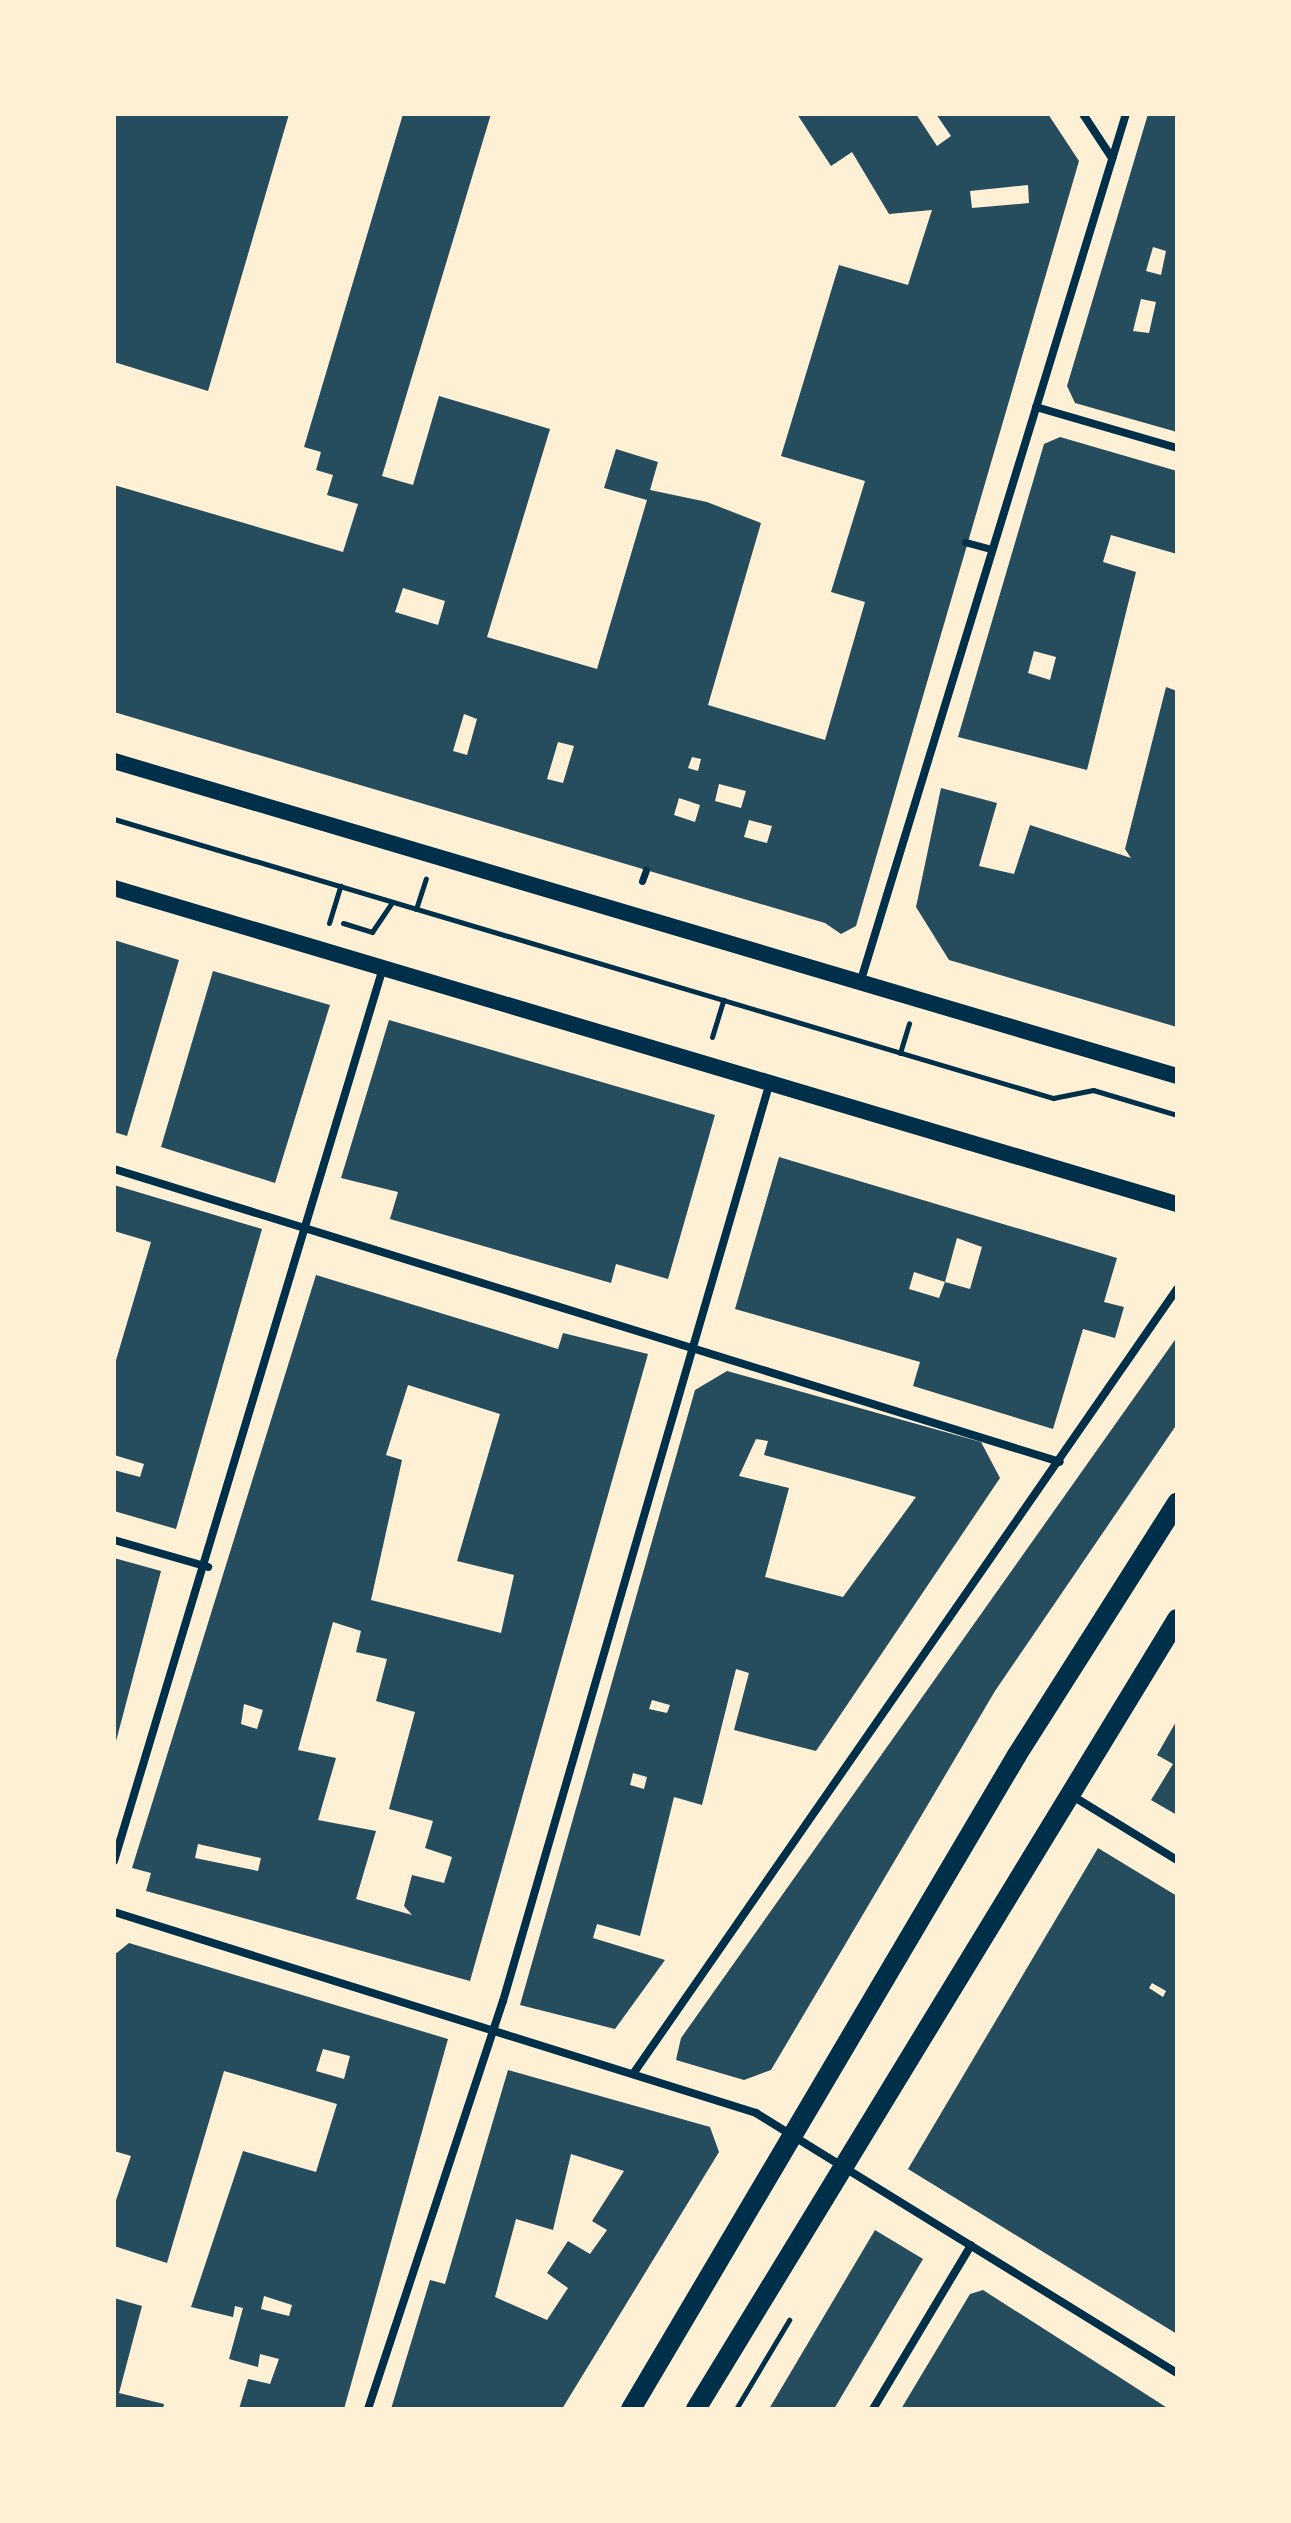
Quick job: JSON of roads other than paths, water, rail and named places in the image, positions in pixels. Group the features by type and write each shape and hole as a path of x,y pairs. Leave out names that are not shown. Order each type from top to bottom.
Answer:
{"main road":[{"path":"114,761 1177,1076"},
{"path":"114,888 1177,1204"},
{"path":"631,2409 1017,1755 1177,1503"},
{"path":"696,2409 841,2164 1177,1619"}],"street":[{"path":"1083,114 1112,158"},
{"path":"861,980 1126,114"},
{"path":"1036,407 1177,448"},
{"path":"965,542 992,549"},
{"path":"642,881 646,870"},
{"path":"114,1861 208,1567 384,968"},
{"path":"368,2409 493,2033 770,1082"},
{"path":"114,1169 693,1345 1060,1462"},
{"path":"633,2074 1177,1289"},
{"path":"114,1540 208,1567"},
{"path":"1070,1794 1177,1860"},
{"path":"114,1912 756,2113 1177,2373"},
{"path":"873,2409 971,2245"}]}
